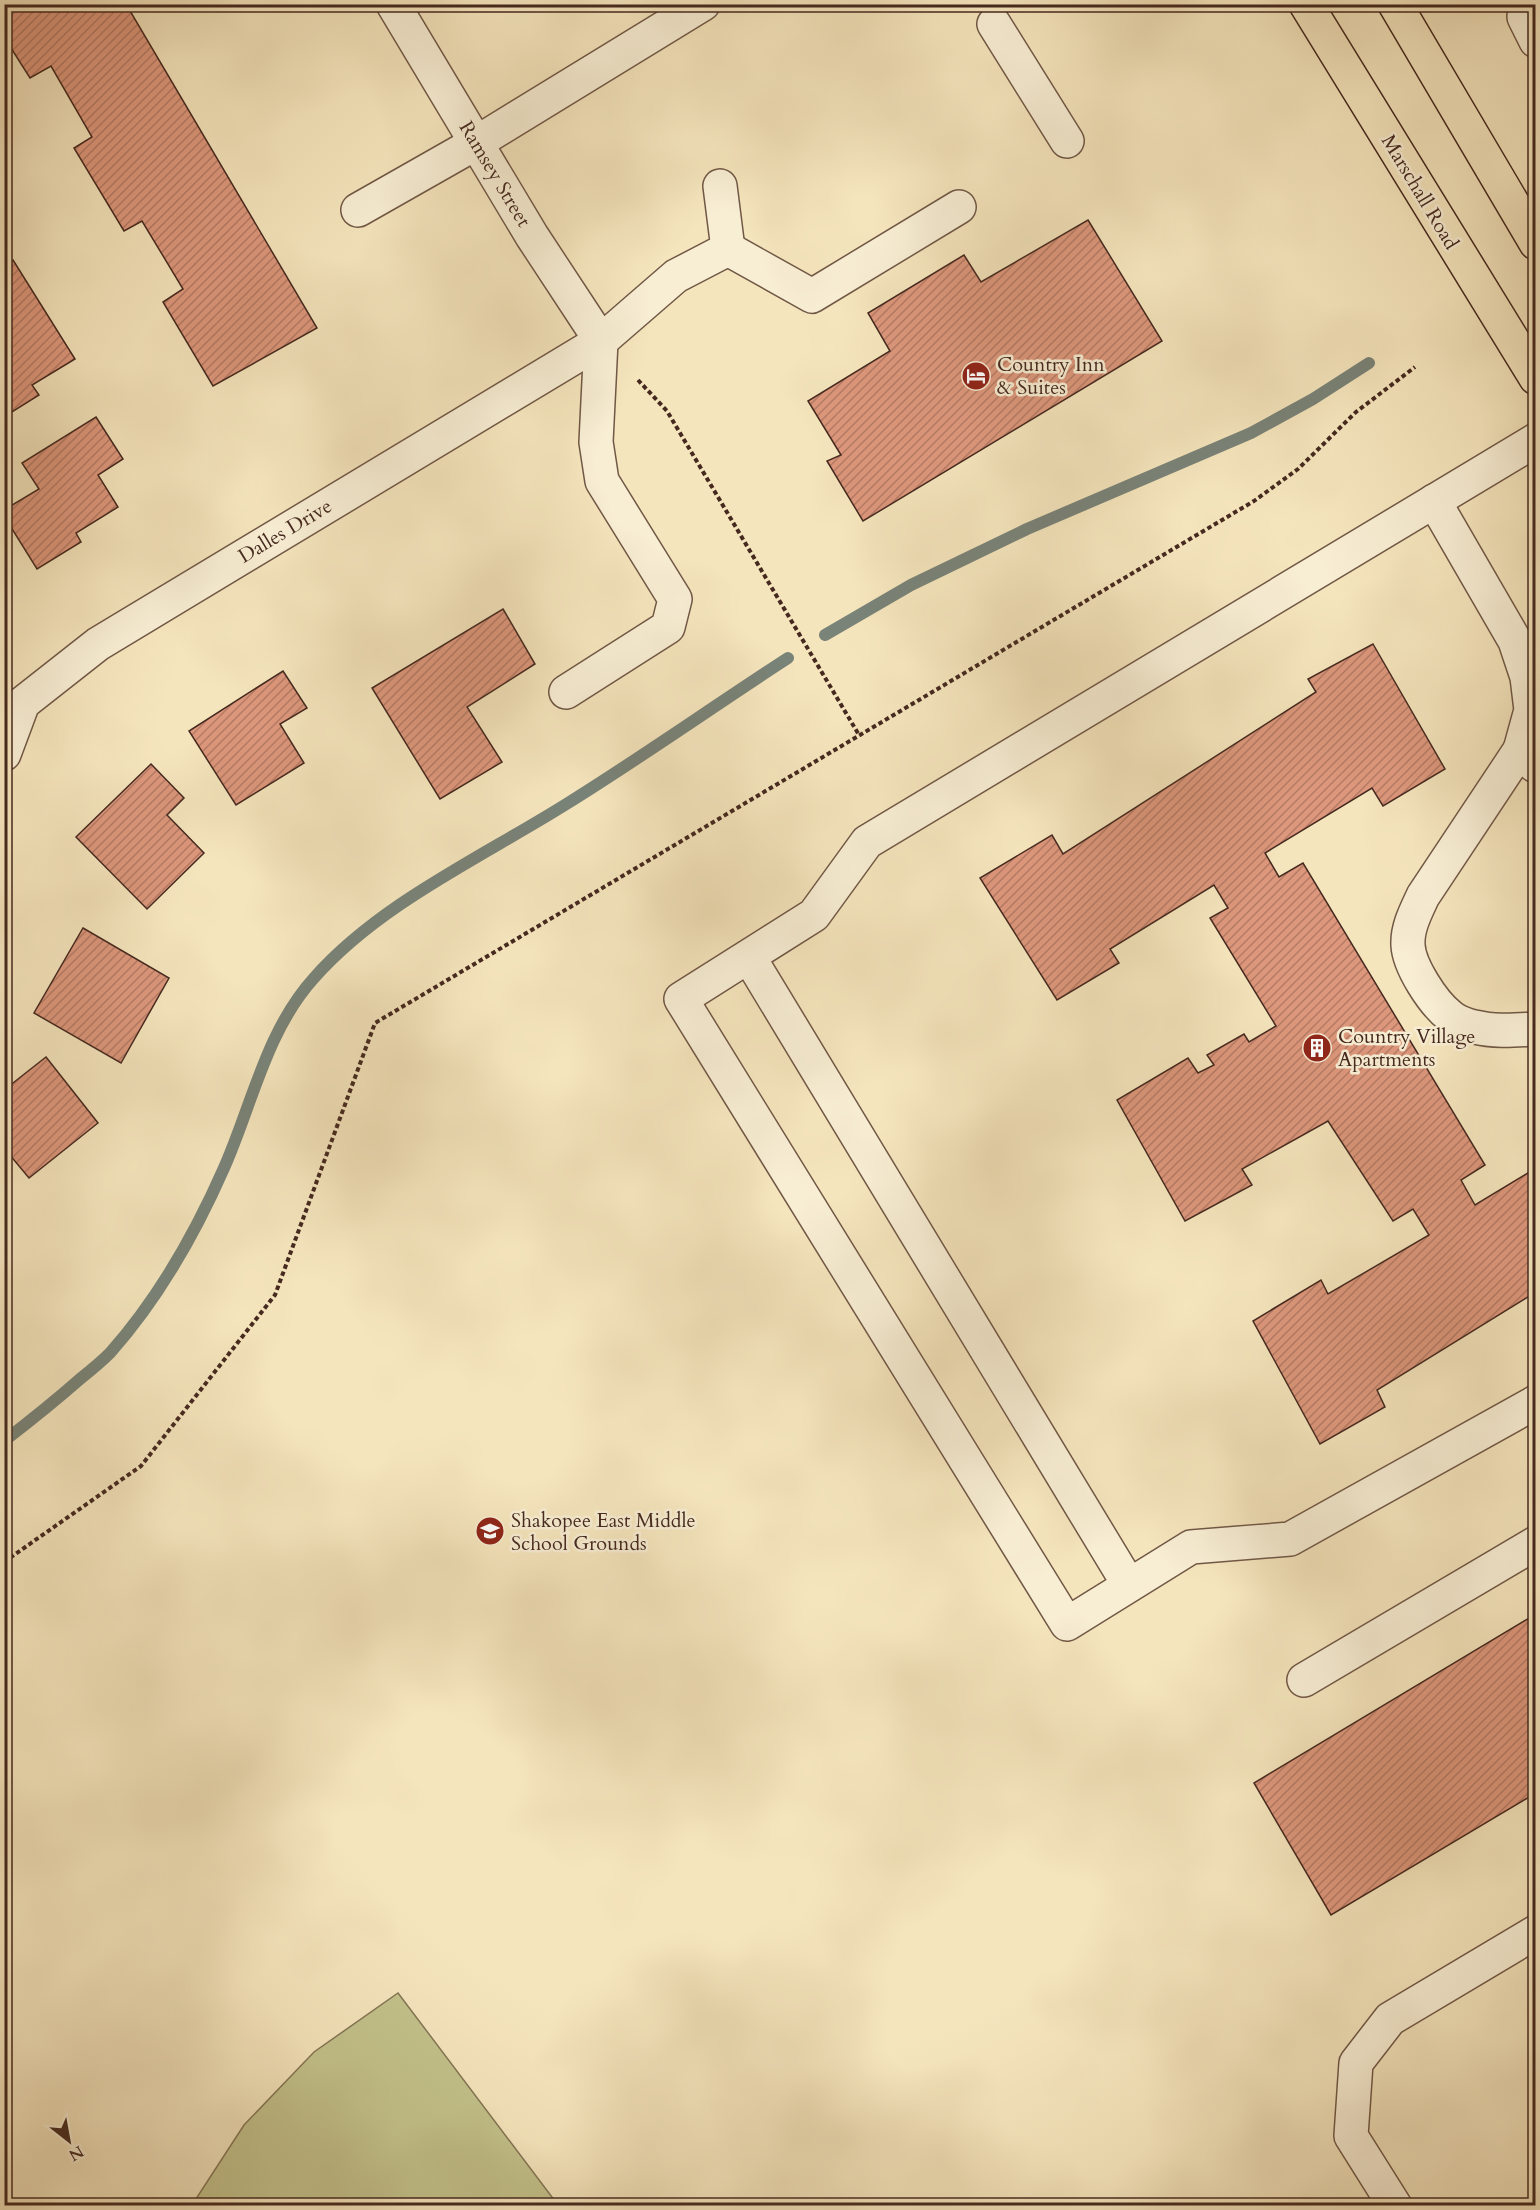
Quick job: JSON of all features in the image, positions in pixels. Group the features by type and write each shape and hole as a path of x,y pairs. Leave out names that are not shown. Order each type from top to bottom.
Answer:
{"main road":[{"name":"Marschall Road","path":"1306,4 1536,378"},
{"path":"1395,4 1536,243"}],"street":[{"name":"Ramsey Street","path":"393,4 532,236 601,341"},
{"path":"358,210 476,143 703,4"},
{"path":"1525,4 1524,17 1536,40"},
{"path":"994,24 1067,141"},
{"path":"720,186 728,249 812,296 959,207"},
{"name":"Dalles Drive","path":"4,754 14,694 601,341 676,276 728,249"},
{"path":"566,692 668,627 675,599 602,481 596,442 601,341"},
{"path":"1536,440 867,842 814,915 681,999 1067,1624 1191,1547 1290,1539 1536,1402"},
{"path":"1434,501 1515,641 1527,677 1531,710 1528,758 1423,896 1412,921 1408,946 1416,971 1432,997 1451,1018 1475,1027 1508,1030 1536,1029"},
{"path":"748,957 1129,1585"},
{"path":"1304,1680 1536,1543"},
{"path":"1395,2205 1351,2136 1356,2063 1390,2019 1536,1932"}],"path":[{"path":"601,341 667,411 859,735"},
{"path":"4,1562 141,1466 275,1294 375,1023 1254,501 1298,469 1356,412 1415,367"}],"shaded area":[{"path":"398,1993 558,2205 192,2205 244,2125 314,2052"}],"building":[{"path":"4,4 126,4 317,328 213,386 163,302 183,289 142,221 124,231 74,148 92,137 51,66 30,78 4,37"},
{"name":"Country Inn & Suites","path":"1088,220 1162,341 863,521 827,461 841,455 808,401 890,351 868,313 964,255 981,282"},
{"path":"13,260 75,359 32,385 39,395 4,417 4,265"},
{"path":"96,417 123,459 98,475 118,507 76,533 81,542 37,569 4,516 4,510 39,489 22,463"},
{"path":"503,609 535,664 467,707 502,762 440,799 372,688"},
{"name":"Country Village Apartments","path":"1373,644 1445,769 1383,806 1372,788 1265,853 1279,877 1303,863 1485,1165 1461,1180 1475,1205 1536,1168 1536,1292 1377,1390 1385,1407 1320,1444 1253,1321 1321,1280 1328,1294 1429,1235 1413,1209 1393,1221 1328,1121 1242,1169 1252,1185 1185,1221 1117,1100 1188,1058 1198,1073 1214,1065 1207,1055 1244,1034 1249,1042 1276,1026 1210,918 1228,908 1214,885 1110,949 1119,963 1057,1000 980,878 1052,835 1063,854 1316,692 1308,679"},
{"path":"283,671 307,708 280,724 304,763 236,805 189,731"},
{"path":"151,764 184,798 167,815 204,853 147,909 76,837"},
{"path":"83,928 169,978 121,1063 34,1013"},
{"path":"46,1057 98,1123 29,1178 4,1148 4,1090"},
{"path":"1536,1614 1536,1793 1331,1915 1254,1783"}],"waterway":[{"path":"825,635 911,585 1027,529 1251,433 1313,399 1369,363"},
{"path":"4,1441 110,1353 160,1288 213,1193 262,1069 284,1021 314,978 340,951 370,926 434,882 596,786 788,658"}],"place":[{"name":"Country Inn & Suites","path":"976,376"},
{"name":"Country Village Apartments","path":"1317,1048"},
{"name":"Shakopee East Middle School Grounds","path":"490,1531"}]}
